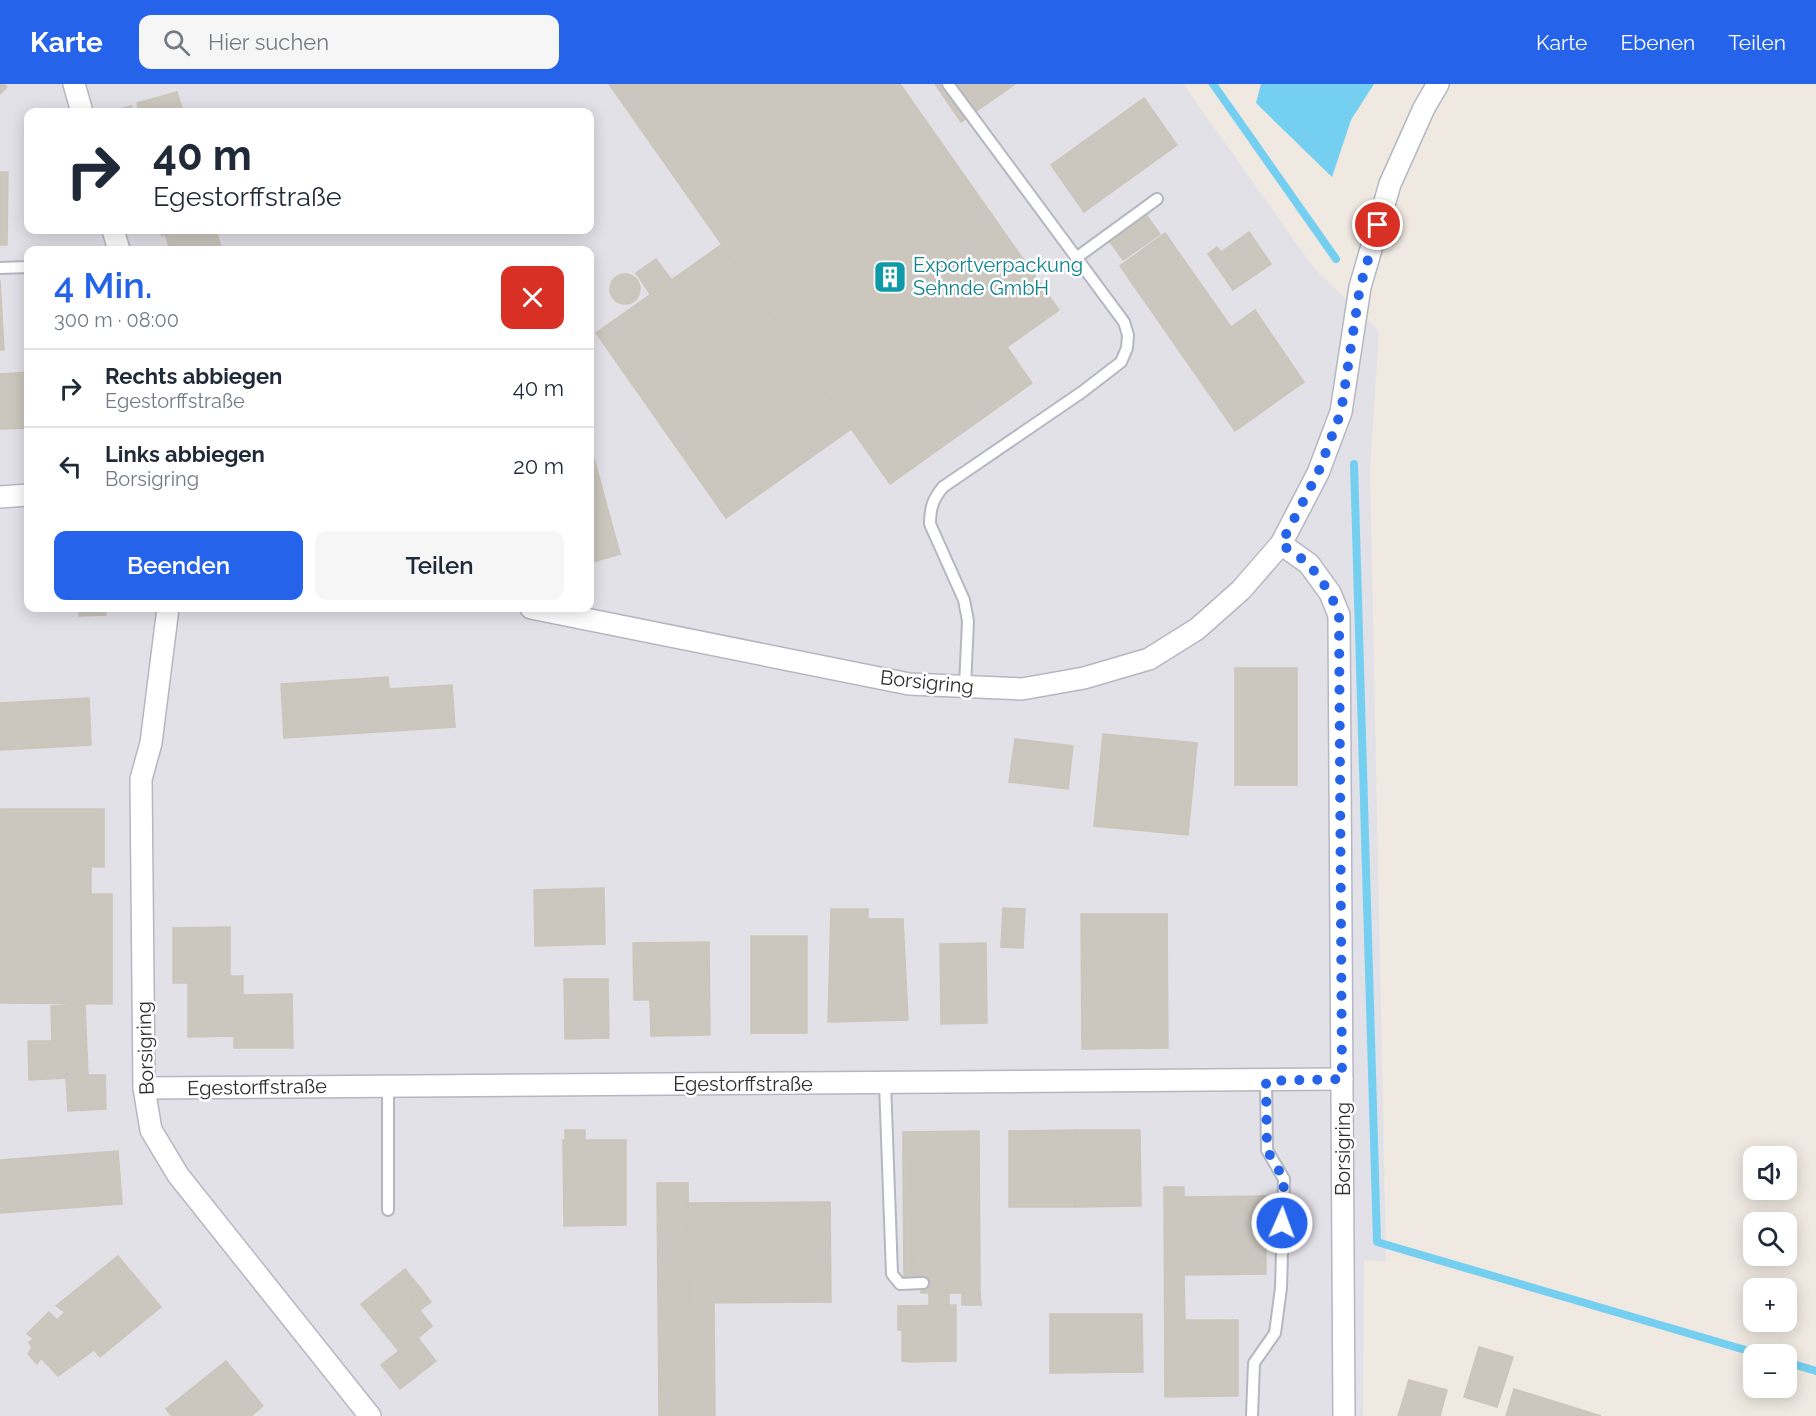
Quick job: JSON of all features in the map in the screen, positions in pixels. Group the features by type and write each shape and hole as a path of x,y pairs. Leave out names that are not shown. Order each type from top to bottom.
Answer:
{"street":[{"path":"74,84 81,108"},
{"name":"Borsigring","path":"569,612 909,684 1022,689 1084,678 1149,659 1197,629 1241,590 1281,544 1318,473 1341,412 1360,287 1390,184 1424,108 1438,84"},
{"path":"0,497 24,495"},
{"name":"Borsigring","path":"1281,544 1309,564 1330,593 1339,615 1344,1416"},
{"name":"Borsigring","path":"167,612 151,743 141,779 144,1088 152,1130 177,1175 370,1416"},
{"name":"Egestorffstraße","path":"144,1088 1342,1079"}],"lane":[{"path":"948,84 1124,322 1128,334 1127,348 1121,362 1082,392 943,487 935,497 930,511 930,524 964,600 968,621 965,686"},
{"path":"1076,258 1157,199"},
{"path":"0,268 24,267"},
{"path":"1252,1416 1254,1363 1275,1333 1281,1288 1284,1179 1267,1150 1266,1081"},
{"path":"885,1083 892,1274 900,1284 923,1283"},
{"path":"388,1086 388,1210"}],"shaded area":[{"path":"0,84 1183,84 1314,268 1379,331 1370,468 1386,1261 1364,1260 1363,1416 0,1416"}],"water":[{"path":"1261,84 1374,84 1351,120 1332,177 1256,103"}],"building":[{"path":"0,84 7,87 0,94"},
{"name":"Exportverpackung Sehnde GmbH","path":"609,84 900,84 1059,310 1007,347 1032,383 890,484"},
{"path":"935,84 1015,84 961,122"},
{"path":"177,92 182,108 138,108 137,103"},
{"path":"1144,98 1177,145 1084,212 1051,165"},
{"path":"0,172 8,172 7,245 0,245"},
{"path":"1147,216 1160,234 1123,260 1110,242"},
{"path":"1249,232 1271,264 1233,290 1208,254 1217,247 1221,252"},
{"path":"1165,233 1231,327 1255,310 1304,382 1235,431 1120,266"},
{"path":"165,234 217,234 221,246 169,246"},
{"path":"721,245 851,429 726,518 596,333"},
{"path":"656,259 671,279 650,294 636,273"},
{"path":"625,274 631,275 639,283 639,295 631,303 625,304 619,303 611,295 610,289 611,283 619,275"},
{"path":"0,280 4,350 0,350"},
{"path":"24,372 24,428 0,429 0,374"},
{"path":"594,459 620,554 594,562"},
{"path":"79,612 106,612 106,615 79,616"},
{"path":"1235,668 1297,668 1297,785 1235,785"},
{"path":"388,677 389,689 452,685 455,727 284,738 281,684"},
{"path":"89,698 91,745 0,750 0,703"},
{"path":"1103,734 1197,743 1188,835 1094,826"},
{"path":"1015,739 1073,746 1068,789 1009,782"},
{"path":"0,809 104,809 104,867 91,867 91,894 112,894 112,1004 0,1003"},
{"path":"604,888 605,944 535,946 534,890"},
{"path":"1003,908 1025,909 1023,948 1001,947"},
{"path":"831,909 868,909 868,919 903,919 908,1020 828,1022"},
{"path":"1081,914 1167,914 1168,1048 1082,1049"},
{"path":"230,927 230,976 243,976 243,995 292,994 293,1048 234,1048 234,1036 188,1037 188,983 173,983 173,928"},
{"path":"751,936 807,936 807,1033 751,1033"},
{"path":"709,942 710,1035 651,1036 650,1000 634,1000 633,943"},
{"path":"986,943 987,1023 941,1024 940,944"},
{"path":"564,979 608,979 609,1038 565,1039"},
{"path":"85,1004 88,1075 105,1075 106,1109 68,1111 66,1078 29,1080 28,1041 52,1041 51,1006"},
{"path":"565,1130 585,1130 585,1140 626,1140 626,1225 564,1226 563,1140 565,1140"},
{"path":"1075,1130 1140,1130 1141,1206 1075,1207"},
{"path":"1075,1130 1075,1207 1009,1207 1009,1131"},
{"path":"979,1131 980,1277 949,1278 948,1274 912,1277 911,1156 903,1156 903,1132"},
{"path":"118,1151 122,1204 0,1213 0,1160"},
{"path":"903,1156 911,1156 912,1277 904,1278"},
{"path":"657,1183 688,1183 689,1303 714,1303 715,1416 659,1416"},
{"path":"1164,1187 1184,1187 1184,1197 1266,1196 1266,1274 1184,1275 1185,1320 1223,1320 1223,1396 1165,1397"},
{"path":"830,1202 831,1302 689,1303 688,1203"},
{"path":"118,1256 161,1307 100,1357 94,1350 58,1376 41,1358 37,1364 28,1354 32,1348 29,1342 34,1339 27,1334 49,1312 57,1320 65,1312 56,1306"},
{"path":"405,1269 422,1290 411,1299 432,1326 418,1338 436,1361 418,1375 361,1304"},
{"path":"948,1274 949,1278 980,1277 980,1293 949,1293 949,1305 929,1306 929,1293 921,1293 922,1275"},
{"path":"422,1290 431,1302 420,1310 411,1299"},
{"path":"962,1293 980,1293 981,1305 962,1305"},
{"path":"956,1305 956,1361 911,1362 911,1330 898,1330 898,1306"},
{"path":"1050,1314 1142,1314 1143,1372 1050,1373"},
{"path":"1223,1320 1238,1320 1238,1396 1223,1396"},
{"path":"902,1330 911,1330 911,1362 902,1361"},
{"path":"1479,1347 1513,1357 1497,1407 1464,1397"},
{"path":"399,1351 418,1375 400,1389 381,1365"},
{"path":"226,1361 263,1406 251,1416 172,1416 166,1409"},
{"path":"1409,1380 1447,1390 1440,1416 1398,1416"},
{"path":"1514,1389 1601,1416 1506,1416"}],"waterway":[{"path":"1213,84 1336,259"},
{"path":"1354,464 1377,1242 1743,1349"},
{"path":"1797,1365 1816,1371"}],"place":[{"name":"Exportverpackung Sehnde GmbH","path":"890,277"}],"route":[{"path":"1282,1223 1284,1179 1267,1150 1266,1081 1342,1079 1339,615 1330,593 1309,564 1281,544 1318,473 1341,412 1360,287 1378,225"}]}
